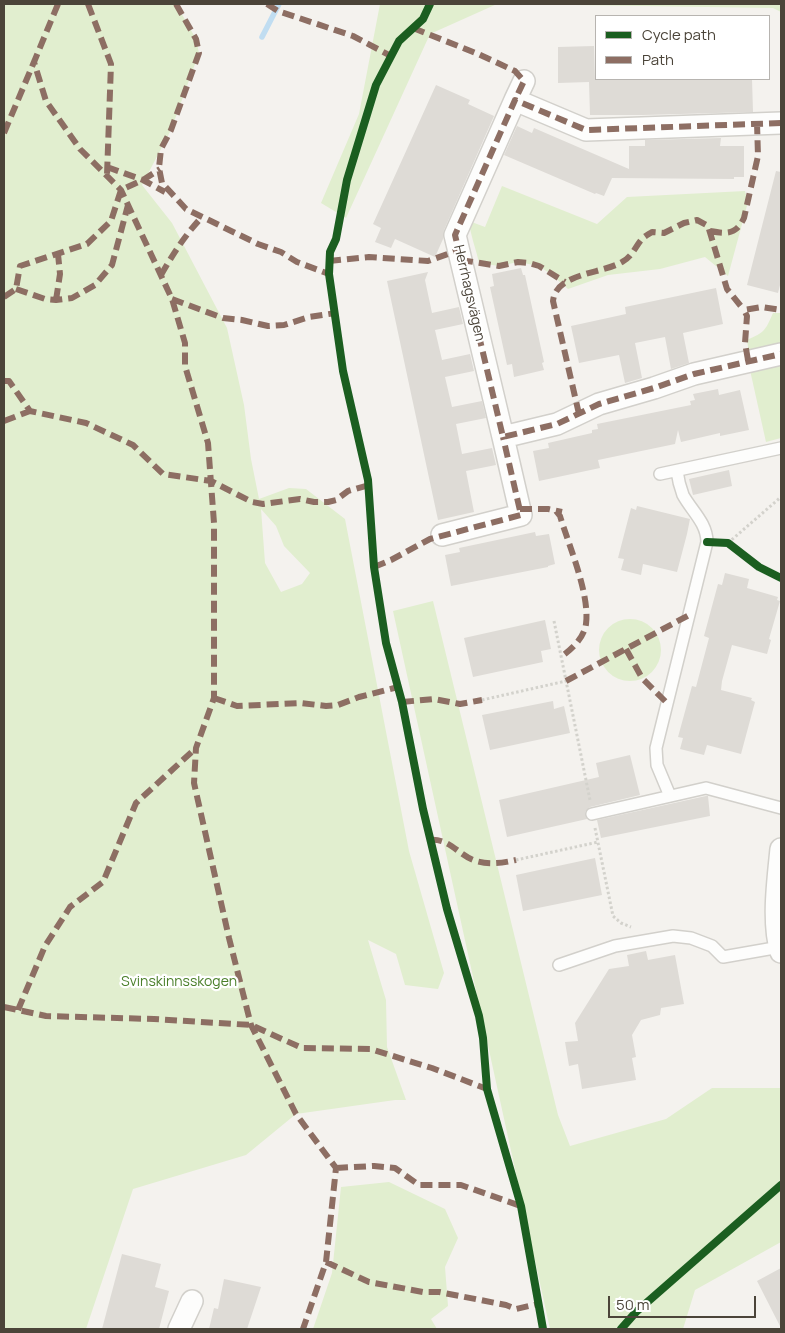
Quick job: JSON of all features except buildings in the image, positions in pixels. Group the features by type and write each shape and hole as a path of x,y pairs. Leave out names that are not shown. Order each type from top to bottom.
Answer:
{"street":[{"name":"Herrhagsvägen","path":"442,535 521,514 456,235 524,80"},
{"path":"516,100 586,130 781,123"},
{"path":"503,437 557,424 598,404 694,374 781,354"},
{"path":"780,949 777,927 781,849"},
{"path":"179,1329 192,1301"}],"lane":[{"path":"660,474 781,448"},
{"path":"670,796 658,765 656,748 707,542 707,534 684,495 677,471"},
{"path":"592,814 706,788 781,808"},
{"path":"559,965 615,946 673,936 690,938 712,946 722,957 780,949"}],"path":[{"path":"707,542 731,545 781,497"},
{"path":"554,621 614,916 622,923 636,929 648,940"},
{"path":"482,700 566,681"},
{"path":"516,860 598,842"}],"green space":[{"name":"Svinskinnsskogen","path":"4,4 176,4 196,39 199,53 171,130 142,185 172,223 227,328 244,405 251,459 259,499 289,488 306,489 345,519 409,851 444,973 438,989 405,985 396,954 368,940 386,1000 387,1047 406,1100 296,1114 246,1155 133,1189 86,1329 4,1329","holes":["261,509 276,526 284,546 310,573 302,584 281,592 265,563"]},
{"path":"380,4 497,4 430,34 346,218 321,203 359,114"},
{"path":"508,4 781,4 781,12 773,8"},
{"path":"502,186 597,224 627,197 745,191 748,202 728,276 705,257 660,269 608,275 568,289 539,266 518,262 499,266 479,263 469,221 485,227"},
{"path":"773,313 781,313 781,347 749,353 747,340 764,330"},
{"path":"781,365 781,438 766,442 750,370"},
{"path":"433,601 558,1115 570,1146 666,1119 712,1088 781,1088 781,1242 695,1290 683,1329 550,1329 393,611"},
{"path":"630,619 647,624 652,628 656,633 661,650 656,667 652,672 647,676 630,681 613,676 608,672 604,667 599,650 604,633 608,628 613,624"},
{"path":"389,1182 445,1209 458,1238 445,1267 448,1306 431,1319 437,1329 313,1329 332,1273 341,1187"}],"waterway":[{"path":"262,37 279,4"}],"marked path":[{"path":"58,4 34,62 46,101 80,149 121,190 172,299 185,343 185,366 208,443 214,523 214,698 196,748 194,783 251,1025 296,1114 336,1168 326,1262 303,1329"},
{"path":"88,4 111,64 107,175"},
{"path":"176,4 196,39 199,53 171,130 161,149 159,168 162,183 186,209 258,244 281,252 297,262 329,274"},
{"path":"267,4 278,11 353,36 391,56"},
{"path":"413,28 515,71 524,81 515,100"},
{"path":"4,133 34,62"},
{"path":"781,123 586,130 515,100 455,235 503,437 557,424 599,404 694,374 781,354"},
{"path":"710,231 730,232 738,228 744,218 758,156 757,123"},
{"path":"107,167 143,180 165,192"},
{"path":"4,297 16,289 20,266 87,244 111,221 121,190 143,180 160,169"},
{"path":"16,289 45,299 56,300 72,298 95,285 112,265 128,205"},
{"path":"161,275 180,245 202,217"},
{"path":"579,414 553,301 556,292 562,285 581,276 622,262 631,255 642,239 652,232 664,233 684,223 697,220 708,226 727,289 744,310"},
{"path":"329,261 369,257 428,261 459,250"},
{"path":"56,300 60,274 58,254"},
{"path":"461,260 499,266 518,262 529,263 539,266 565,282"},
{"path":"172,299 223,318 268,326 284,325 309,317 336,313"},
{"path":"748,360 745,343 747,316 744,310 762,307 781,310"},
{"path":"4,381 9,381 30,411 86,423 133,445 163,474 211,481 252,502 263,504 300,499 328,502 336,500 348,491 369,485"},
{"path":"4,421 30,411"},
{"path":"374,567 430,539 521,515 503,437"},
{"path":"520,509 548,509 562,512"},
{"path":"556,511 560,516 578,570 586,612 586,624 583,634 573,647 561,657"},
{"path":"566,681 691,614"},
{"path":"626,649 642,678 668,704"},
{"path":"214,698 237,706 301,703 326,706 338,705 359,697 398,687"},
{"path":"402,702 434,699 460,704 482,700"},
{"path":"18,1010 45,946 70,907 103,882 136,803 196,748"},
{"path":"430,840 449,844 470,859 476,861 496,863 516,860"},
{"path":"4,1007 46,1016 154,1019 251,1025 302,1048 370,1049 432,1068 487,1089"},
{"path":"336,1168 374,1166 395,1168 419,1185 461,1185 521,1206"},
{"path":"326,1262 369,1282 423,1292 439,1292 506,1305 516,1309 538,1304"}],"cycle path":[{"path":"430,4 423,19 399,41 376,85 347,180 336,239 330,252 329,274 343,371 368,480 374,567 386,643 402,702 423,809 447,909 479,1016 483,1038 487,1089 521,1206 543,1329"},
{"path":"707,542 728,543 759,567 781,578"},
{"path":"621,1329 636,1312 781,1185"}]}
